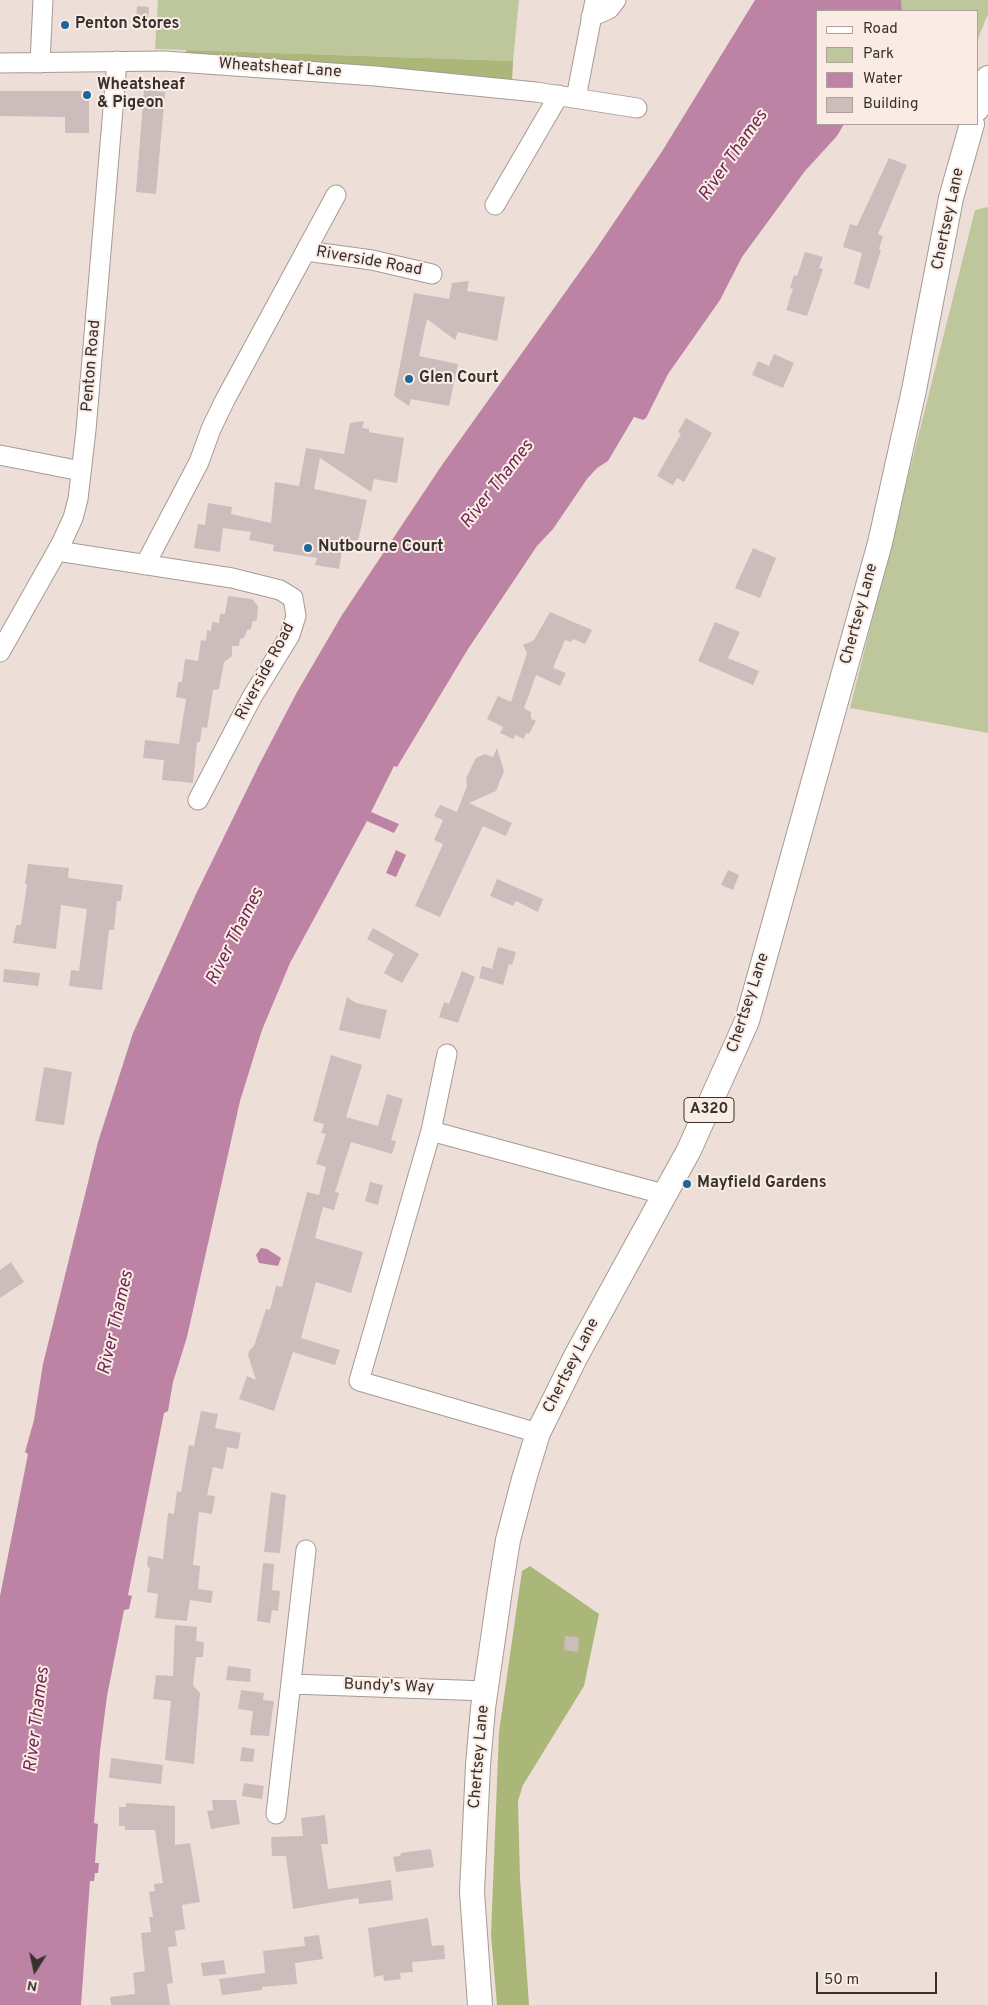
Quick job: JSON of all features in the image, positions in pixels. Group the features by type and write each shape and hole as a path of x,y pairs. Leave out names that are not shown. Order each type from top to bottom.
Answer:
{"main road":[{"path":"981,104 988,78"},
{"name":"Chertsey Lane","path":"480,2005 472,1892 478,1765 486,1691 508,1540 538,1433 575,1358 663,1194 694,1142 747,1021 880,544 914,390 951,198 972,125"}],"street":[{"path":"40,63 43,0"},
{"path":"495,205 567,97 593,8 608,9 616,0"},
{"name":"Penton Road","path":"0,652 57,551 73,518 82,471 117,61"},
{"name":"Wheatsheaf Lane","path":"0,63 164,62 375,76 567,97 637,108"},
{"name":"Riverside Road","path":"145,564 199,462 210,429 225,400 336,195"},
{"name":"Riverside Road","path":"306,250 372,260 432,274"},
{"path":"0,455 82,471"},
{"name":"Riverside Road","path":"57,551 232,578 280,590 293,598 296,616 290,635 252,697 198,800"},
{"path":"447,1054 431,1131 359,1381 538,1433"},
{"path":"431,1131 663,1194"},
{"path":"276,1814 306,1550"},
{"name":"Bundy's Way","path":"292,1684 486,1691"}],"green space":[{"path":"158,0 519,0 513,61 155,49"},
{"path":"901,0 988,0 988,14 978,39 978,10 902,10"},
{"path":"186,50 513,61 512,82 187,56"},
{"path":"988,207 988,733 850,708 975,210"},
{"path":"530,1566 599,1614 584,1686 523,1785 518,1801 520,1878 529,2005 497,2005 491,1935 499,1732 522,1571"}],"water":[{"name":"River Thames","path":"755,0 901,0 902,10 816,10 816,125 843,125 837,136 805,171 742,257 720,300 668,374 646,418 643,420 634,417 608,461 597,468 587,479 553,529 537,546 468,649 397,767 394,766 371,812 399,824 394,833 367,821 290,963 262,1030 240,1101 187,1337 173,1382 168,1411 164,1413 128,1595 132,1596 129,1609 124,1610 107,1696 100,1751 94,1823 98,1824 95,1863 99,1863 98,1873 95,1873 94,1881 90,1881 81,2005 0,2005 0,1596 28,1454 25,1452 34,1420 43,1364 98,1142 133,1033 196,894 260,763 297,692 342,615 442,465 594,252 661,153"},
{"path":"396,850 406,855 396,877 386,873"},
{"path":"261,1248 267,1249 281,1258 278,1266 259,1263 256,1255"}],"building":[{"path":"137,6 149,7 148,20 136,20"},
{"path":"144,90 165,92 156,194 136,192"},
{"path":"0,91 89,91 89,133 65,133 65,117 0,116"},
{"path":"889,158 907,165 878,234 883,236 879,249 881,250 869,289 854,284 862,253 843,247 850,224 857,226"},
{"path":"805,252 823,257 819,268 823,269 807,316 786,310 793,289 790,288 794,275 797,276"},
{"path":"469,281 467,291 505,297 497,341 458,332 455,340 427,319 419,356 458,364 449,406 411,399 409,406 394,396 414,293 449,299 452,283"},
{"path":"774,354 794,363 783,388 752,375 758,361 769,366"},
{"path":"686,418 712,433 684,482 677,478 673,485 657,476 681,434 678,432"},
{"path":"364,421 362,428 369,429 369,432 404,438 397,483 374,479 371,492 320,458 314,489 367,500 358,541 344,539 339,569 315,565 317,558 273,551 274,545 249,540 251,532 223,528 220,552 194,548 198,524 205,525 208,503 232,507 231,514 271,523 275,482 299,486 306,448 344,454 350,423"},
{"path":"753,548 776,558 760,598 735,588"},
{"path":"228,596 252,599 258,606 257,620 252,622 251,629 247,630 244,638 240,639 239,646 232,646 232,656 224,662 219,689 213,690 207,728 202,727 200,742 197,742 193,783 162,780 164,760 143,758 145,740 179,744 186,699 176,697 178,682 182,682 185,659 198,661 201,640 206,641 207,630 211,631 212,622 219,623 220,614 225,614"},
{"path":"550,612 592,630 585,644 573,639 571,642 565,640 553,668 566,673 560,686 536,675 524,708 531,712 531,719 536,721 529,734 526,733 524,739 515,735 513,739 500,733 503,727 487,719 498,696 511,702 527,653 523,645 534,640"},
{"path":"715,622 740,632 728,658 759,671 753,685 698,661"},
{"path":"497,748 504,771 496,791 469,803 512,823 506,836 483,826 440,917 415,906 443,844 434,840 443,820 434,816 440,805 457,812 467,786 466,778 476,758 485,754 493,757"},
{"path":"28,864 69,868 68,878 123,885 121,901 117,901 114,930 109,930 102,990 69,986 71,970 79,971 87,909 61,905 56,949 13,943 16,925 21,925"},
{"path":"728,870 739,875 733,890 721,885"},
{"path":"497,879 543,899 538,912 516,901 513,906 490,896"},
{"path":"373,928 419,954 402,983 384,973 394,954 367,939"},
{"path":"498,947 516,952 512,965 509,964 503,985 479,978 482,966 492,969"},
{"path":"4,969 40,973 38,986 3,982"},
{"path":"462,971 475,977 458,1023 439,1017 444,1002 449,1004"},
{"path":"347,997 356,1003 387,1010 380,1039 339,1030"},
{"path":"331,1055 362,1065 346,1117 378,1126 387,1094 403,1099 391,1140 396,1141 392,1154 351,1142 335,1192 339,1193 334,1210 323,1207 315,1238 363,1252 351,1293 316,1282 301,1338 340,1350 335,1365 293,1352 274,1411 239,1399 247,1376 256,1380 248,1355 249,1351 254,1346 266,1309 270,1310 276,1286 282,1287 307,1192 319,1195 326,1167 316,1164 326,1134 321,1133 324,1124 313,1121"},
{"path":"44,1067 72,1072 64,1125 35,1121"},
{"path":"370,1182 383,1185 378,1205 365,1201"},
{"path":"11,1262 24,1282 0,1298 0,1270"},
{"path":"201,1411 218,1414 215,1428 241,1433 238,1449 227,1447 223,1469 213,1467 207,1495 215,1496 212,1514 199,1512 193,1565 200,1566 198,1589 213,1591 211,1603 190,1600 187,1621 155,1618 158,1594 147,1592 150,1569 147,1565 148,1556 163,1559 168,1513 174,1514 177,1491 181,1492 189,1445 194,1446"},
{"path":"271,1492 286,1495 280,1553 264,1552"},
{"path":"263,1563 274,1564 272,1590 280,1591 278,1611 272,1610 270,1623 257,1621"},
{"path":"175,1625 197,1627 196,1641 204,1642 203,1657 196,1657 193,1685 200,1693 194,1764 165,1760 171,1701 153,1699 156,1675 173,1676"},
{"path":"565,1636 579,1637 578,1652 564,1650"},
{"path":"228,1666 251,1669 250,1682 226,1680"},
{"path":"241,1690 264,1693 263,1700 274,1701 269,1736 250,1735 253,1711 238,1709"},
{"path":"242,1747 255,1749 253,1762 240,1761"},
{"path":"111,1758 163,1765 161,1784 109,1778"},
{"path":"244,1783 264,1786 262,1799 242,1796"},
{"path":"212,1800 236,1800 240,1824 211,1829 207,1811 213,1810"},
{"path":"126,1803 175,1806 175,1845 190,1843 200,1902 182,1905 185,1929 175,1931 177,1946 168,1947 173,1983 167,1984 170,2005 111,2005 110,1997 135,1994 133,1973 145,1971 141,1933 151,1932 149,1917 153,1917 149,1892 155,1891 154,1884 163,1883 155,1830 125,1830 125,1826 119,1826 119,1807 126,1807"},
{"path":"325,1815 328,1844 321,1844 328,1889 391,1880 393,1900 359,1904 358,1898 293,1909 286,1856 272,1856 271,1837 303,1836 301,1818"},
{"path":"431,1849 434,1867 396,1872 393,1857 400,1856 401,1853"},
{"path":"428,1918 432,1946 444,1945 445,1959 412,1962 413,1972 400,1973 401,1979 384,1981 383,1975 374,1977 368,1928"},
{"path":"319,1935 323,1959 295,1963 297,1984 262,1987 262,1990 222,1995 219,1979 265,1973 263,1951 305,1946 304,1937"},
{"path":"224,1960 226,1974 203,1976 201,1963"}],"place":[{"name":"Penton Stores","path":"65,25"},
{"name":"Wheatsheaf & Pigeon","path":"87,95"},
{"name":"Glen Court","path":"409,379"},
{"name":"Nutbourne Court","path":"308,548"},
{"name":"Mayfield Gardens","path":"687,1184"}]}
